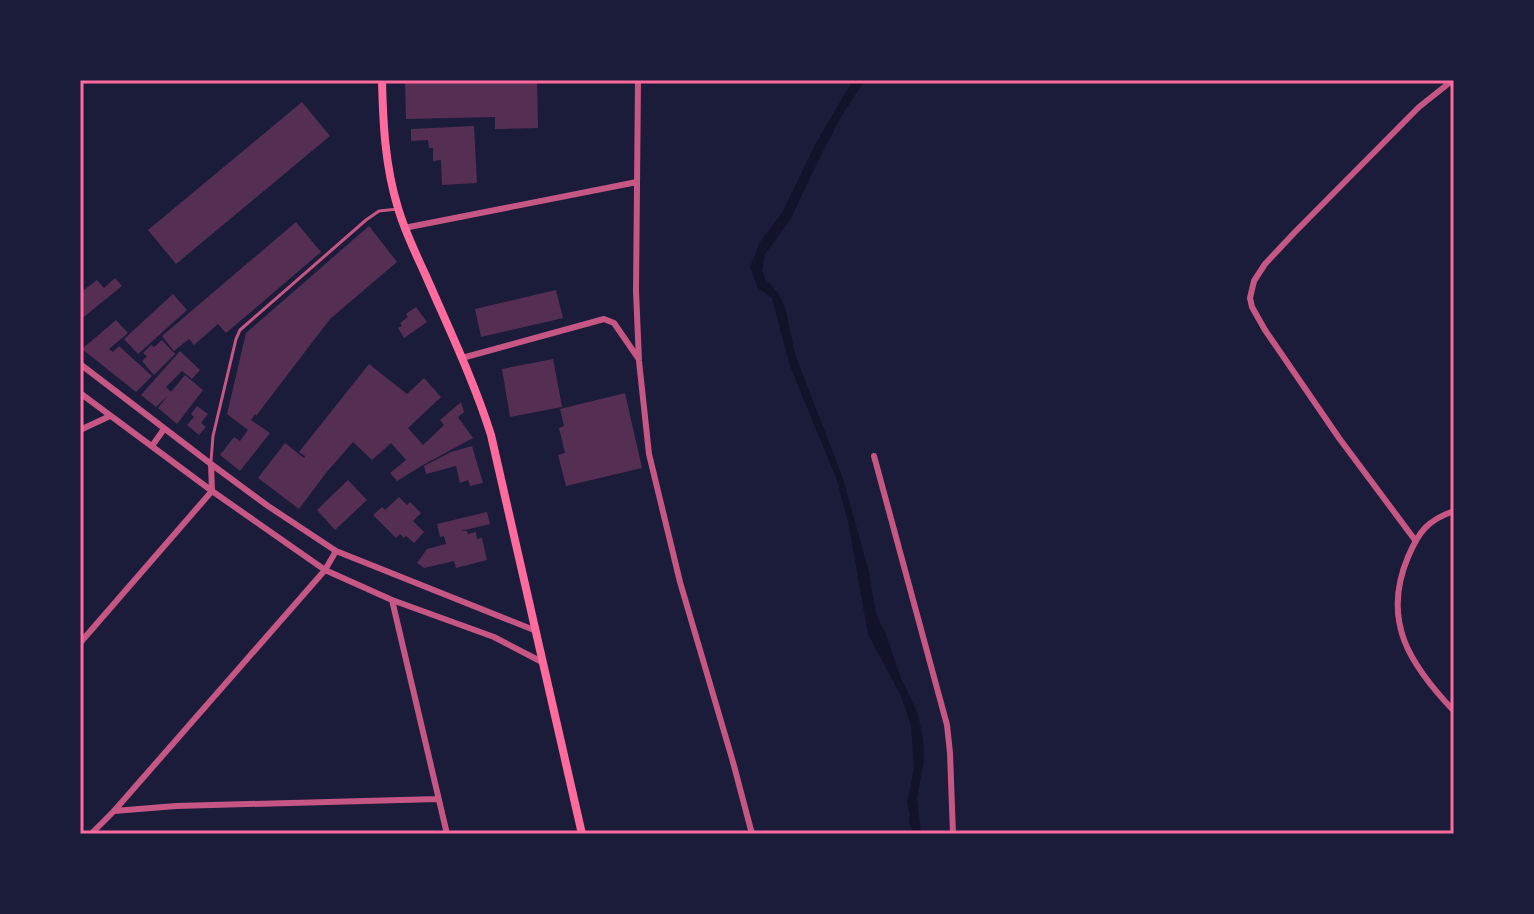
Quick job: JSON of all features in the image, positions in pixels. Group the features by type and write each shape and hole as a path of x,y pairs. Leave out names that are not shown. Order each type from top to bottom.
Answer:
{"main road":[{"path":"382,80 388,165 398,209 480,398 491,435 582,834"}],"street":[{"path":"638,80 636,291 639,361 649,454 680,582 752,834"},
{"path":"1415,540 1339,438 1265,330 1250,298 1260,272 1295,232 1419,107 1453,80"},
{"path":"404,228 637,182"},
{"path":"462,358 604,319 614,323 639,361"},
{"path":"80,364 268,506 336,551 534,630"},
{"path":"80,393 325,570 392,600 494,637 542,662"},
{"path":"80,430 110,416"},
{"path":"152,446 164,429"},
{"path":"874,456 947,725 953,834"},
{"path":"80,643 212,491 211,464"},
{"path":"1454,511 1427,524 1415,540 1399,583 1396,601 1399,623 1412,657 1439,696 1454,711"},
{"path":"91,834 325,570 336,551"},
{"path":"392,600 447,834"},
{"path":"114,811 176,806 438,799"}],"lane":[{"path":"211,464 213,436 240,330 366,220 379,211 398,209"}],"shaded area":[{"path":"853,80 865,80 842,115 790,220 765,254 762,271 785,307 795,354 843,479 869,572 876,614 918,714 924,759 917,798 921,834 915,834 909,823 907,803 914,769 911,725 901,696 868,634 849,526 837,480 790,366 772,298 758,288 750,267 760,242 782,213 816,143"}],"building":[{"path":"405,80 537,80 538,128 495,129 495,117 406,119"},
{"path":"302,102 330,136 176,264 148,230"},
{"path":"474,126 477,183 442,185 441,160 433,161 433,148 429,148 428,140 411,141 411,129"},
{"path":"296,222 321,252 226,333 218,324 194,345 189,339 174,351 162,336"},
{"path":"369,226 397,262 330,319 255,414 251,420 270,433 240,471 220,455 234,437 240,441 248,430 227,414 246,333"},
{"path":"115,278 122,286 80,320 80,293 97,280 104,288"},
{"path":"556,290 563,318 481,337 475,309"},
{"path":"173,294 187,310 138,354 124,339"},
{"path":"416,307 427,322 404,338 398,328 408,317 406,314"},
{"path":"116,320 128,333 109,349 113,352 119,346 152,376 136,392 82,349"},
{"path":"162,340 175,354 154,375 142,361 147,356 143,353"},
{"path":"180,351 200,370 192,379 182,371 166,387 171,392 185,375 203,390 177,424 158,408 168,395 156,407 141,395"},
{"path":"553,359 562,407 510,417 502,369"},
{"path":"369,364 407,394 424,378 441,397 408,428 423,445 444,425 440,420 461,402 464,412 458,417 473,438 397,481 390,473 406,460 391,443 372,460 353,442 299,509 258,478 285,443 304,458 299,452"},
{"path":"625,393 642,468 566,486 558,455 565,453 559,428 564,426 560,409"},
{"path":"197,406 208,414 201,423 206,427 199,435 187,425 194,417 191,414"},
{"path":"472,446 483,483 470,486 468,480 460,483 456,466 426,474 424,466 451,452"},
{"path":"348,480 367,500 335,530 317,510"},
{"path":"399,497 407,505 410,502 421,513 413,521 424,532 414,543 400,534 396,538 373,515 382,507 385,510"},
{"path":"487,512 490,524 461,531 468,534 476,532 477,539 482,538 487,560 456,568 454,561 424,568 417,563 427,549 446,544 444,536 440,537 437,524"}]}
